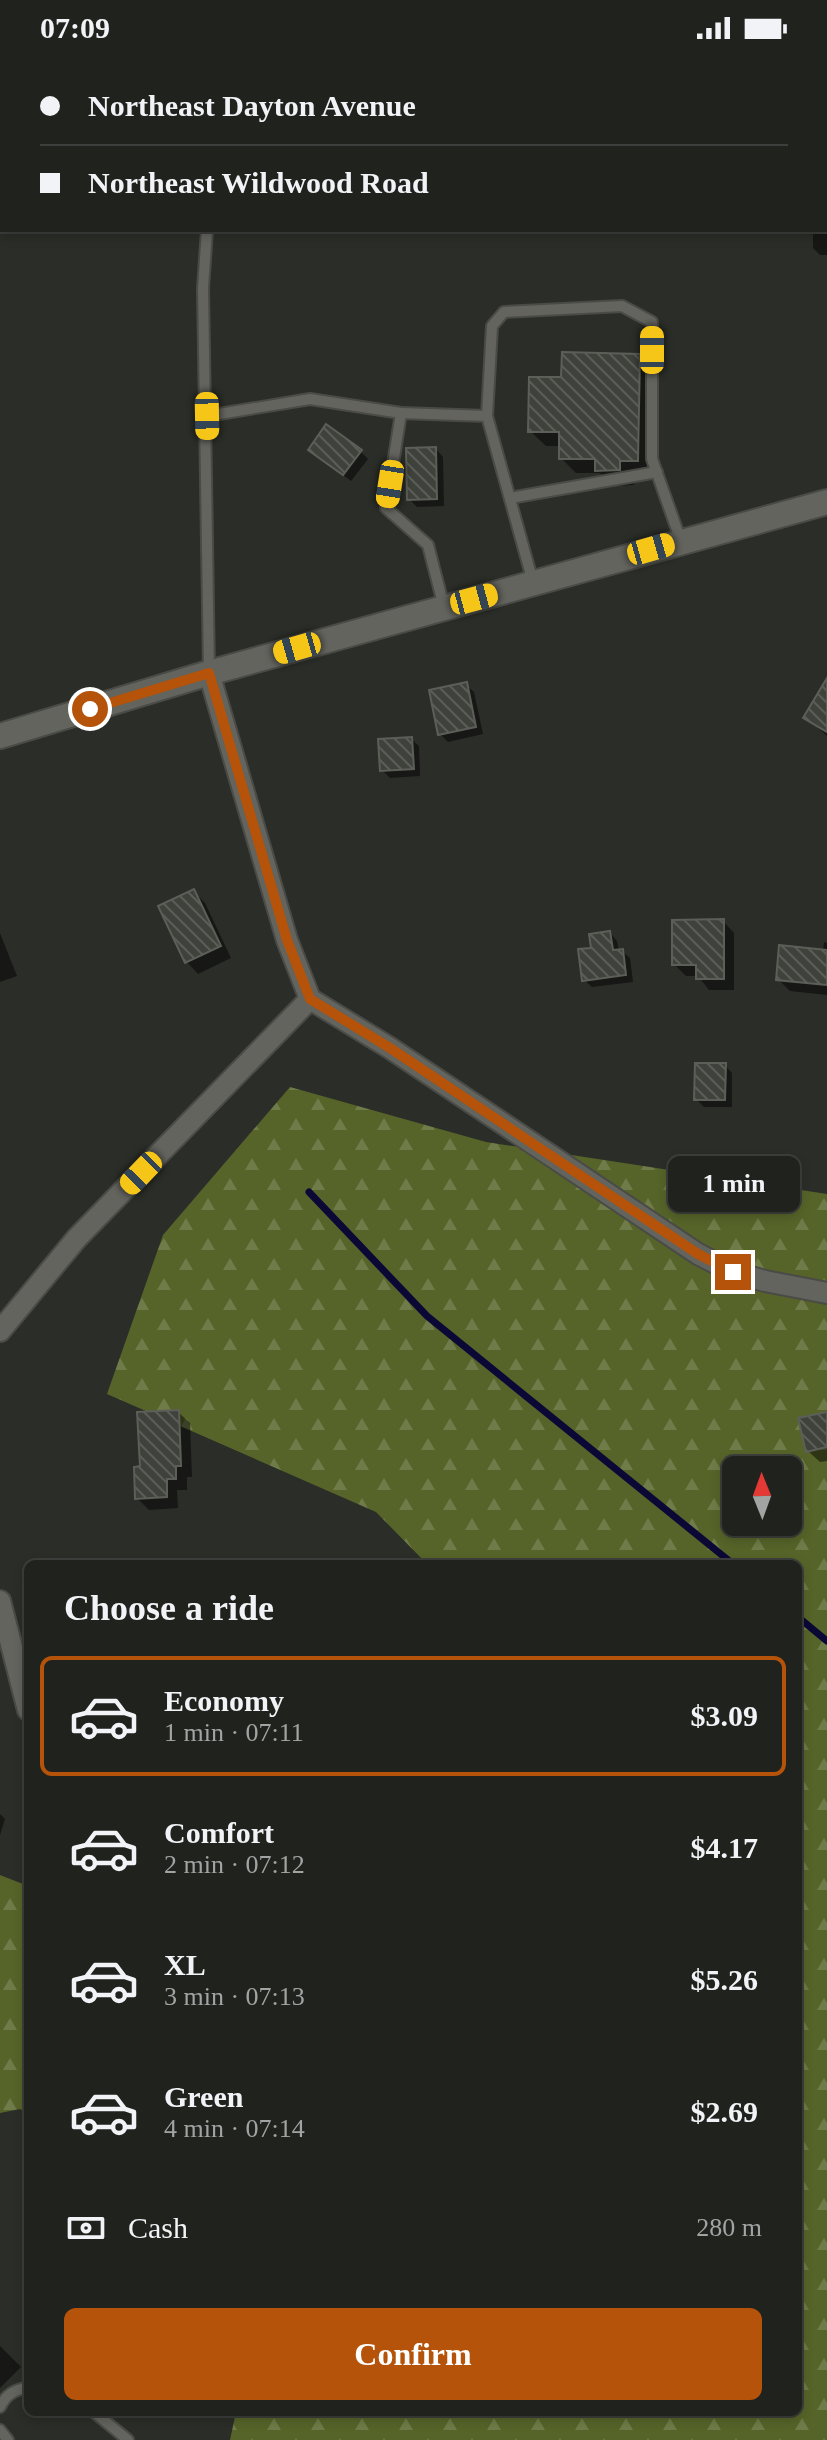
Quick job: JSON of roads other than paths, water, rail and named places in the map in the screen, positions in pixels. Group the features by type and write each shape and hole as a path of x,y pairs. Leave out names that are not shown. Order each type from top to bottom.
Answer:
{"street":[{"path":"0,736 209,673 827,502"},
{"path":"209,673 287,940 310,999 390,1048 698,1254 733,1272 827,1293"},
{"path":"0,1331 77,1238 310,999"},
{"path":"0,1601 24,1694"}],"lane":[{"path":"207,232 203,288 209,673"},
{"path":"533,582 487,416 492,326 504,312 622,306 652,322 652,459 681,541"},
{"path":"207,416 310,399 401,413 487,416"},
{"path":"401,413 386,508 428,545 444,607"},
{"path":"510,498 657,472"},
{"path":"0,2407 4,2398 24,2388"},
{"path":"99,2416 128,2440"},
{"path":"0,2430 8,2440"}],"waterway":[{"path":"309,1192 427,1316 728,1560"},
{"path":"802,1620 827,1641"}]}
